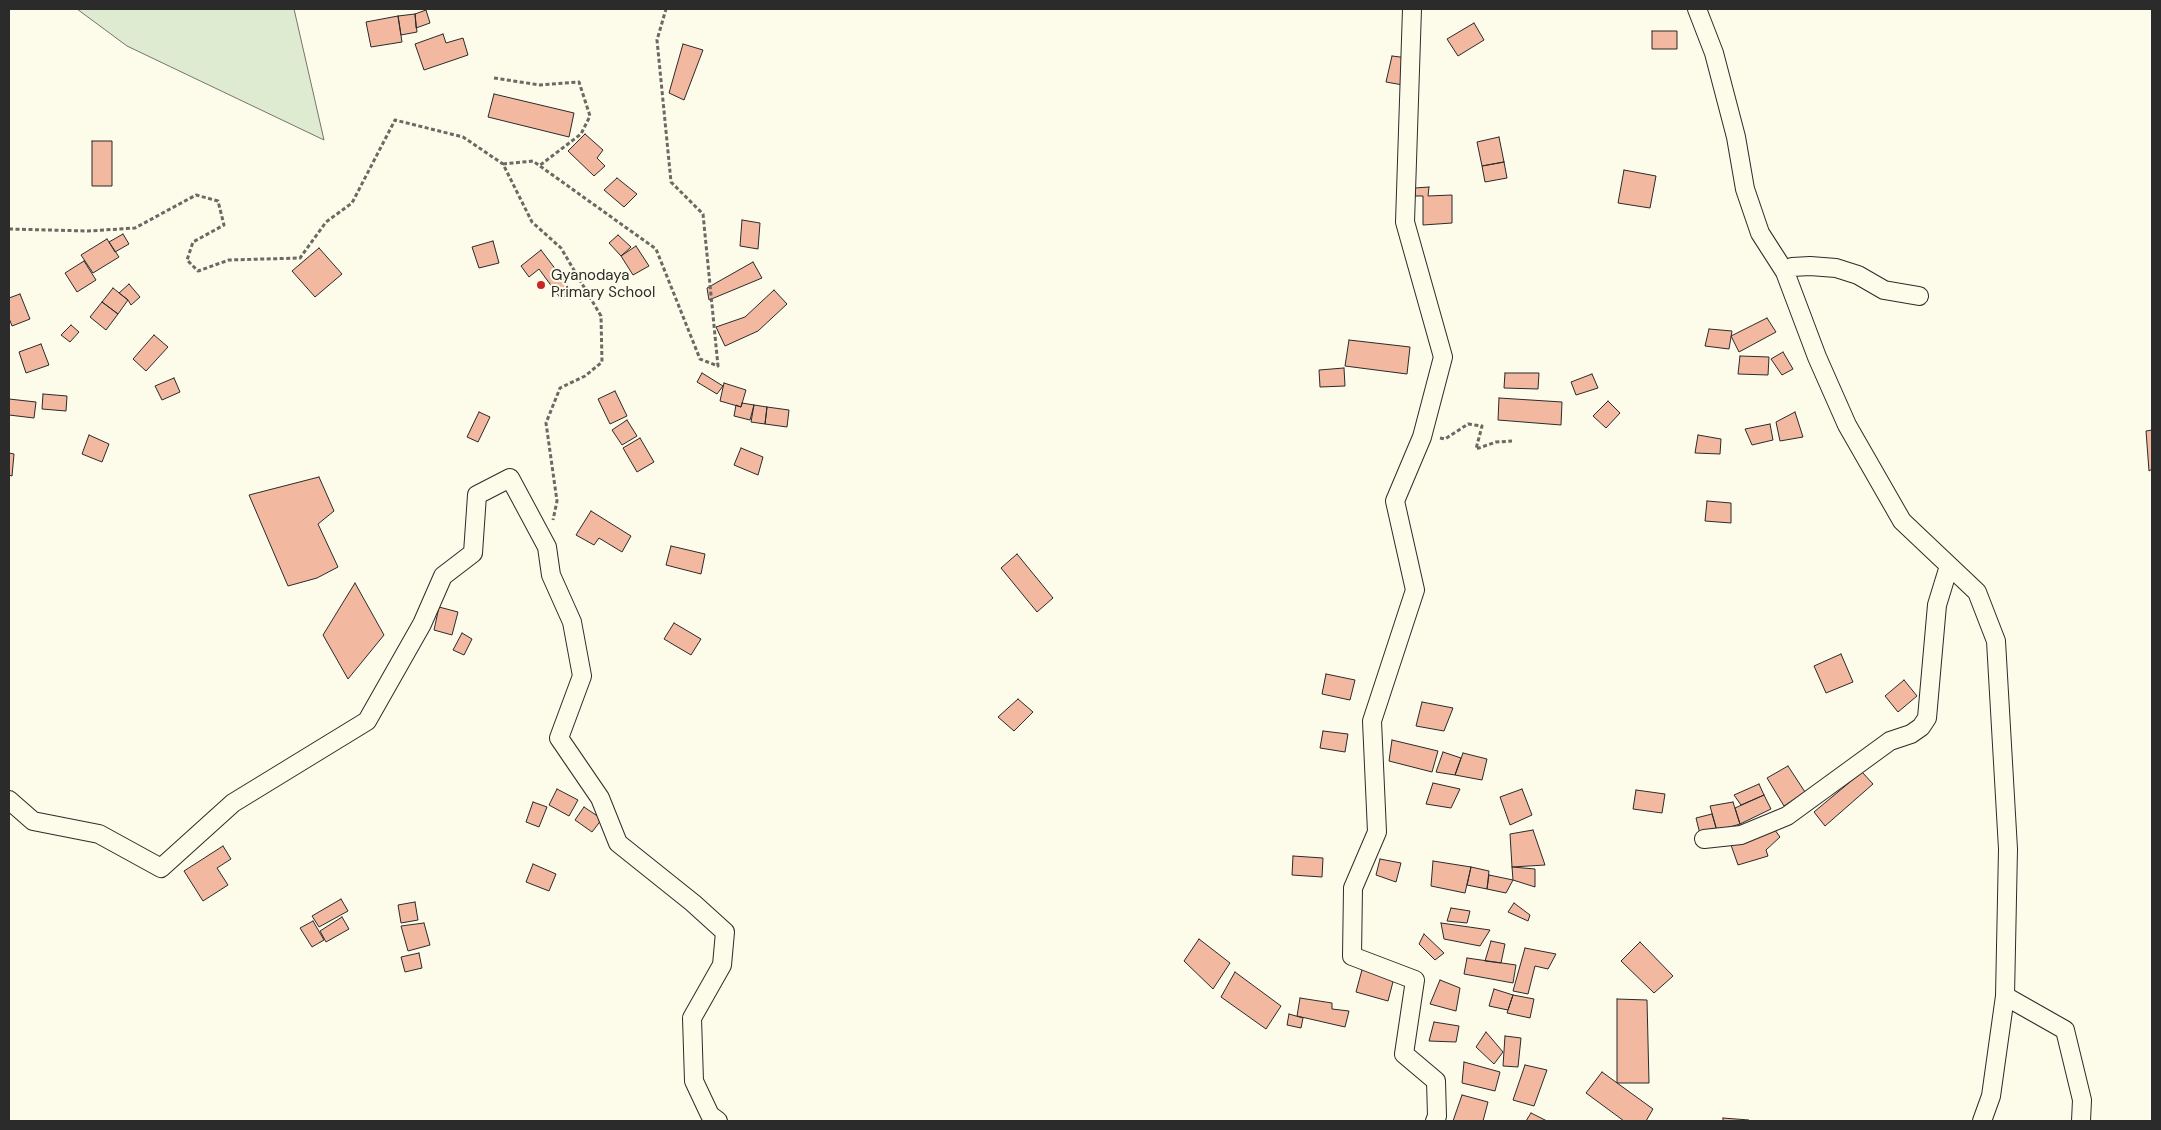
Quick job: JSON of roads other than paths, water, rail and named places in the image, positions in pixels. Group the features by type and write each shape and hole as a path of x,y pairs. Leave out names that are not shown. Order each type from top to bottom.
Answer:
{"street":[{"path":"1412,9 1405,222 1443,357 1422,437 1396,501 1415,590 1372,721 1377,832 1353,888 1352,956 1414,980 1404,1054 1436,1081 1437,1116 1435,1121"},
{"path":"1697,9 1714,53 1736,137 1745,189 1760,232 1785,272 1816,357 1847,425 1902,521 1978,592 1996,641 2008,849 2005,996 1992,1096 1982,1121"},
{"path":"1785,272 1792,267 1836,268 1858,275 1884,290 1919,296"},
{"path":"9,800 33,821 99,834 161,868 233,803 367,721 422,624 443,576 473,553 477,495 510,478 548,547 550,575 572,622 582,676 559,738 600,798 618,843 693,903 725,932 722,965 692,1018 694,1081 710,1115 718,1121"},
{"path":"1704,839 1741,835 1787,816 1890,741 1911,734 1921,727 1927,718 1938,604 1949,566"},
{"path":"2005,996 2065,1030 2082,1100 2081,1121"}],"place":[{"name":"Gyanodaya Primary School","path":"541,285"}]}
